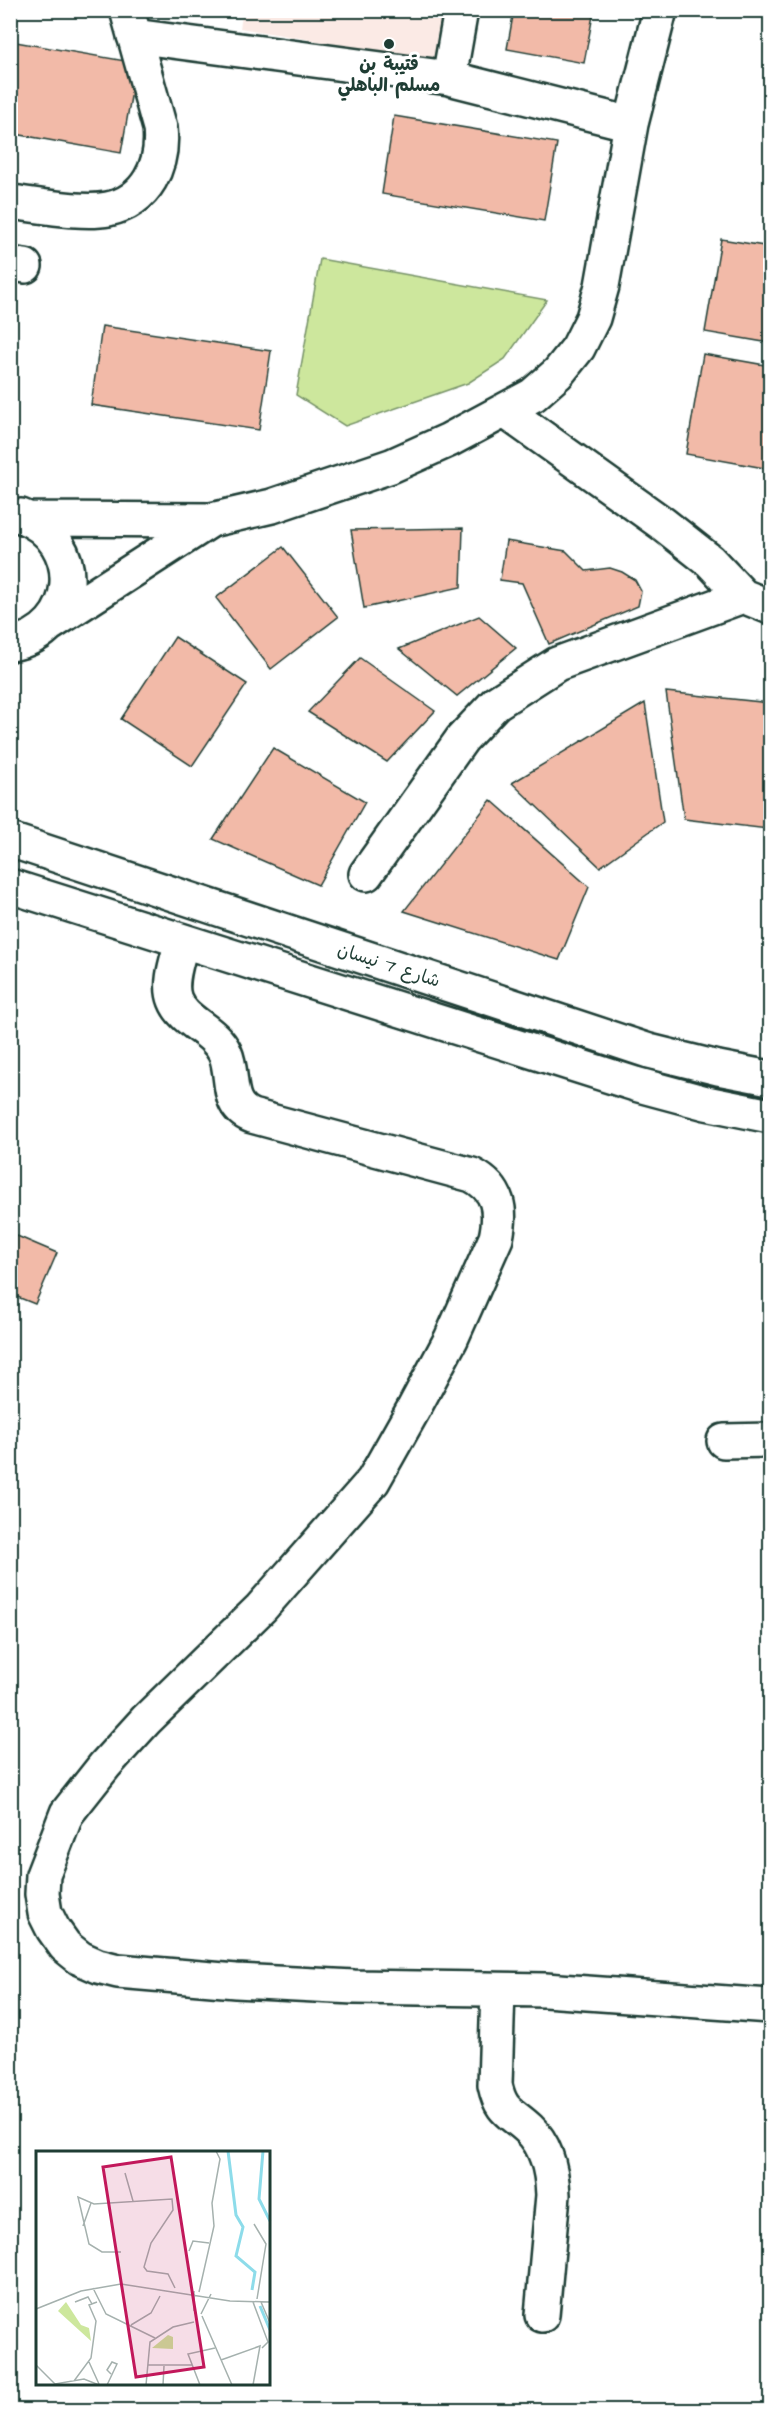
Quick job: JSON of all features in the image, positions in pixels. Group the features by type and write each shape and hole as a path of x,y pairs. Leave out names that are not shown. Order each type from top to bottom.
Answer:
{"street":[{"path":"448,78 461,10"},
{"path":"17,514 211,520 272,506 372,473 449,440 533,395 558,373 578,348 593,318 602,286 631,124 660,10"},
{"path":"10,202 93,210 108,209 123,204 146,186 160,159 162,143 160,128 130,23 448,78 631,124"},
{"path":"504,411 663,524 757,602"},
{"path":"17,514 48,531 60,548 67,567 67,587 62,607 50,624"},
{"path":"11,645 33,637 211,520"},
{"path":"366,874 462,739 496,703 557,664 757,602"},
{"name":"شارع 7 نيسان","path":"10,840 649,1051 771,1078"},
{"path":"10,886 635,1084 706,1103 771,1116"},
{"path":"182,941 172,986 175,1000 184,1014 216,1038 225,1052 230,1067 233,1100 237,1107 252,1116 472,1175 483,1180 492,1190 497,1203 499,1226 492,1248 451,1339 373,1481 261,1608 126,1743 67,1813 43,1875 42,1894 45,1912 53,1929 65,1946 80,1958 118,1971 236,1981 354,1987 545,1990 771,2006"},
{"path":"724,1441 771,1440"},
{"path":"498,1990 495,2085 498,2097 503,2108 529,2129 539,2142 547,2157 552,2175 553,2194 542,2315"}],"shaded area":[{"name":"قتيبة بن مسلم الباهلي","path":"243,11 445,11 437,61 240,28"}],"green space":[{"path":"320,259 547,300 505,359 468,383 345,426 296,395"}],"building":[{"path":"514,10 594,10 584,63 507,49"},
{"path":"10,41 137,63 121,153 10,133"},
{"path":"394,116 557,143 544,221 382,194"},
{"path":"721,239 770,247 770,343 705,332"},
{"path":"102,326 271,351 259,430 91,405"},
{"path":"703,354 770,366 770,469 686,454"},
{"path":"463,528 461,587 364,608 351,530"},
{"path":"506,541 566,551 586,571 610,568 622,572 635,580 641,591 638,606 549,644 522,583 500,580"},
{"path":"283,547 338,617 271,669 216,598"},
{"path":"479,616 516,648 457,696 399,649"},
{"path":"175,637 247,684 192,766 121,719"},
{"path":"360,658 435,711 387,762 308,712"},
{"path":"666,692 770,703 770,823 768,829 684,819"},
{"path":"645,703 663,822 600,867 512,783"},
{"path":"273,748 365,802 318,885 213,839"},
{"path":"491,800 589,887 559,960 404,911"},
{"path":"10,1233 57,1253 35,1304 10,1294"}],"place":[{"name":"قتيبة بن مسلم الباهلي","path":"389,44"}]}
